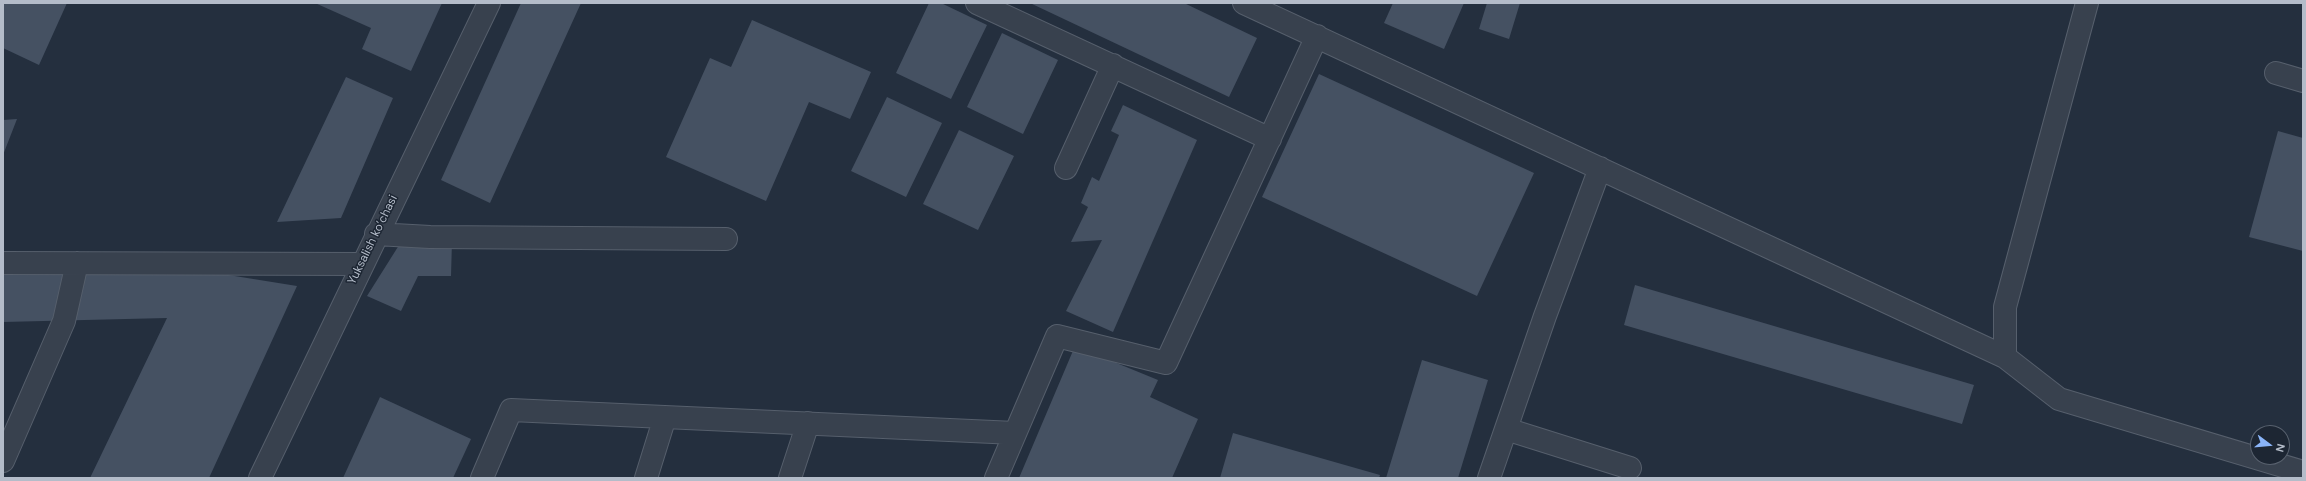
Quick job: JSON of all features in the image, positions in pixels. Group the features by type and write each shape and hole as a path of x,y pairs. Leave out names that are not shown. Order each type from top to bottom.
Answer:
{"street":[{"name":"Yuksalish ko’chasi","path":"260,478 376,234 489,3"},
{"path":"977,3 1270,138"},
{"path":"1244,3 2005,357 2059,399 2303,472"},
{"path":"2005,357 2004,307 2087,3"},
{"path":"996,478 1057,336 1166,363 1317,36"},
{"path":"1066,168 1112,65"},
{"path":"2276,73 2303,81"},
{"path":"1489,478 1545,316 1600,168"},
{"path":"376,234 430,237 726,239"},
{"path":"3,263 362,264"},
{"path":"3,461 64,321 77,263"},
{"path":"482,478 511,410 1015,433"},
{"path":"646,478 665,417"},
{"path":"790,478 808,423"},
{"path":"1506,429 1630,468"}],"building":[{"path":"3,3 67,3 39,65 3,48"},
{"path":"315,3 442,3 411,71 362,49 371,28"},
{"path":"521,3 581,3 490,203 441,180"},
{"path":"929,3 941,3 987,25 951,99 896,73"},
{"path":"1030,3 1184,3 1257,38 1229,97"},
{"path":"1393,3 1464,3 1444,49 1384,23"},
{"path":"1487,3 1520,3 1509,39 1479,29"},
{"path":"752,20 871,72 850,119 809,102 766,201 666,157 710,58 731,67"},
{"path":"1002,33 1058,60 1023,134 967,107"},
{"path":"1319,74 1534,173 1477,296 1262,197"},
{"path":"346,77 393,98 341,218 277,222"},
{"path":"887,97 942,123 906,197 851,171"},
{"path":"1123,105 1197,140 1113,332 1066,311 1102,240 1071,242 1088,207 1081,203 1092,177 1099,181 1119,135 1111,131"},
{"path":"17,119 3,155 3,120"},
{"path":"959,130 1014,156 978,230 923,204"},
{"path":"2278,131 2303,138 2303,251 2249,237"},
{"path":"452,241 451,276 418,276 401,311 367,296 401,242"},
{"path":"191,269 297,286 209,478 90,478 167,318 3,322 3,273"},
{"path":"1635,285 1974,385 1962,424 1624,325"},
{"path":"1075,346 1158,380 1150,397 1198,419 1172,478 1019,478"},
{"path":"1422,360 1488,380 1458,478 1386,478"},
{"path":"380,397 471,439 453,478 343,478"},
{"path":"1233,433 1380,475 1379,478 1220,478"}]}
